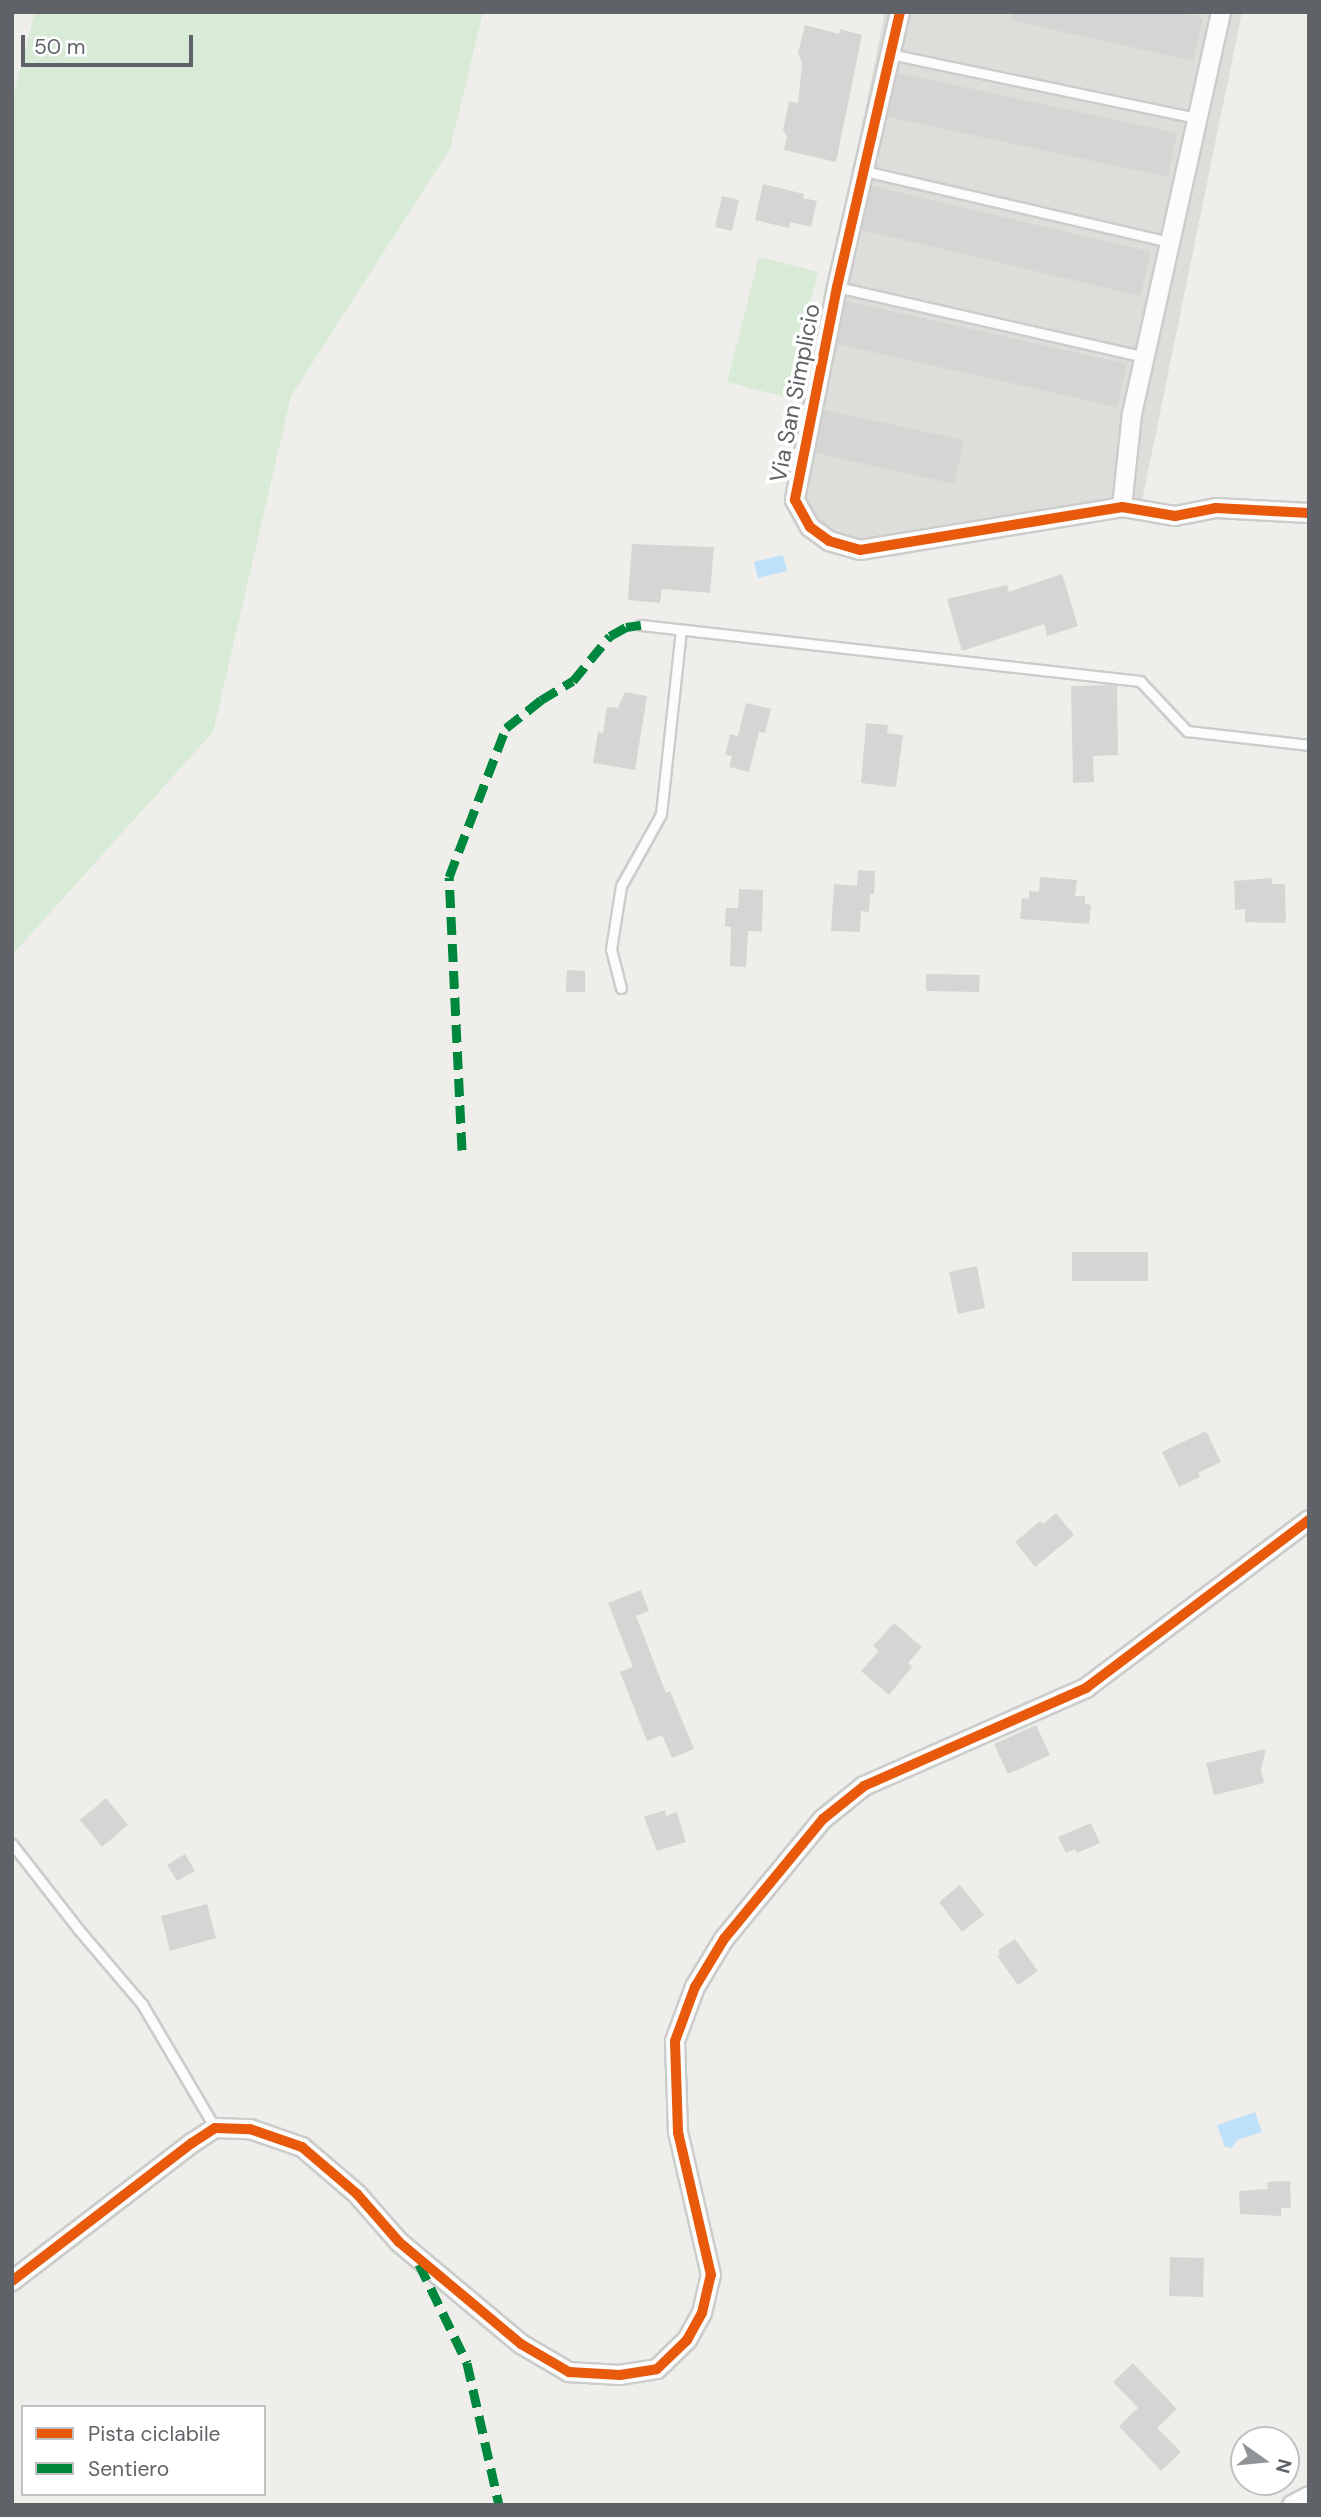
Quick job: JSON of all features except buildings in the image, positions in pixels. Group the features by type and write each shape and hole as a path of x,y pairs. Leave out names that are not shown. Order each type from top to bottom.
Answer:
{"street":[{"name":"Via San Simplicio","path":"900,12 837,287 796,500 810,527 829,541 860,550 1122,507 1175,516 1216,508 1309,513"},
{"path":"1122,507 1132,414 1220,12"},
{"path":"12,2281 163,2162 215,2128 250,2129 302,2147 357,2194 399,2242 521,2344 569,2372 620,2375 657,2369 687,2340 702,2313 710,2275 678,2132 675,2041 695,1987 724,1939 823,1819 864,1786 1086,1688 1309,1520"},
{"path":"1292,2505 1309,2496"}],"lane":[{"path":"890,54 1197,118"},
{"path":"864,171 1170,242"},
{"path":"837,287 1144,358"},
{"path":"641,625 1140,681 1187,730 1309,745"},
{"path":"621,988 611,949 621,886 661,814 681,630"},
{"path":"12,1844 142,2004 215,2128"}],"shaded area":[{"path":"885,12 1242,12 1141,506 892,557 827,547 796,518 792,467"}],"green space":[{"path":"35,12 483,12 450,149 291,396 213,732 12,955 12,101"},
{"path":"759,257 818,272 786,397 727,382"}],"water":[{"path":"783,555 787,571 758,578 754,562"},
{"path":"1255,2112 1262,2132 1237,2140 1232,2148 1225,2147 1217,2125"}],"marked path":[{"path":"462,1150 449,877 506,728 541,700 573,681 610,636 626,627 641,625"},
{"path":"419,2264 467,2363 499,2505"}],"cycle path":[{"path":"900,12 837,287 795,500 810,527 829,541 860,550 1122,507 1175,516 1216,508 1309,513"},
{"path":"12,2281 215,2128 250,2129 302,2147 357,2194 399,2242 521,2344 569,2372 620,2375 657,2369 687,2340 702,2313 711,2275 678,2132 675,2041 695,1987 724,1939 823,1819 864,1786 1086,1688 1309,1520"}]}
